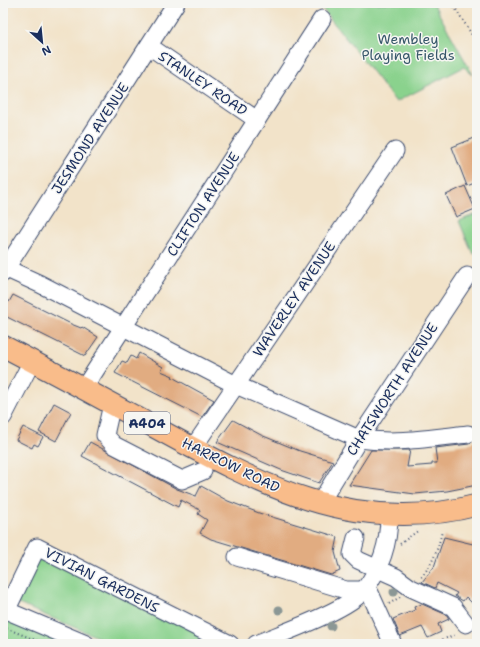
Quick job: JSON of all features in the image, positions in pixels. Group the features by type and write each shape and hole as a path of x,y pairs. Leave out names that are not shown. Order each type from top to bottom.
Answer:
{"main road":[{"name":"HARROW ROAD","path":"3,346 84,388 192,448 263,483 320,503 359,512 389,516 423,515 456,511 477,505"},
{"path":"456,511 477,521"}],"street":[{"name":"JESMOND AVENUE","path":"4,270 176,3"},
{"name":"CLIFTON AVENUE","path":"84,388 322,19"},
{"name":"STANLEY ROAD","path":"149,46 258,120"},
{"name":"WAVERLEY AVENUE","path":"192,448 236,386 395,151"},
{"path":"4,270 124,327 236,386 359,439 380,442 400,442 468,434"},
{"name":"CHATSWORTH AVENUE","path":"320,503 359,439 467,276"},
{"path":"3,417 32,361"},
{"path":"112,404 105,435 114,445 182,480 203,471"},
{"path":"256,644 326,614 347,603 364,590 377,569 387,543 389,516"},
{"path":"356,538 352,554 358,560 396,577 411,588 453,607 464,628"},
{"name":"VIVIAN GARDENS","path":"5,610 37,547 230,644"},
{"path":"237,557 346,590 364,590 370,593 393,644"},
{"path":"5,610 86,644"}],"path":[{"path":"452,3 477,43"},
{"path":"3,627 45,644"},
{"path":"431,644 464,628"}],"green space":[{"name":"Wembley Playing Fields","path":"318,3 433,3 473,75 464,67 396,102"},
{"path":"476,214 477,252 473,254 459,221"},
{"path":"39,552 220,644 114,644 14,602"},
{"path":"3,616 74,644 3,644"}],"building":[{"path":"477,137 477,182 467,186 452,147"},
{"path":"465,186 475,209 456,217 446,195"},
{"path":"13,295 71,324 81,328 82,327 98,337 85,356 3,315 3,299 9,302"},
{"path":"139,353 163,367 161,371 173,376 172,377 214,400 202,417 115,373 122,361 127,363 131,356 136,359"},
{"path":"54,403 71,412 56,441 39,432"},
{"path":"233,420 261,435 300,451 333,461 319,483 281,470 217,442"},
{"path":"23,427 43,437 38,446 34,444 32,448 16,440"},
{"path":"477,438 477,485 447,491 415,494 349,485 371,450 410,450 407,467 432,465 432,463 437,463 435,448 469,444"},
{"path":"90,442 177,489 196,496 201,486 228,501 259,513 338,537 335,552 340,571 331,575 211,539 200,533 207,520 198,514 200,510 181,500 178,507 82,456"},
{"path":"444,537 477,545 477,608 466,597 463,601 455,596 457,593 437,583 435,588 422,582 434,567"},
{"path":"422,604 447,615 449,619 438,624 441,632 428,638 422,627 400,636 393,619 415,610 414,607"}]}
